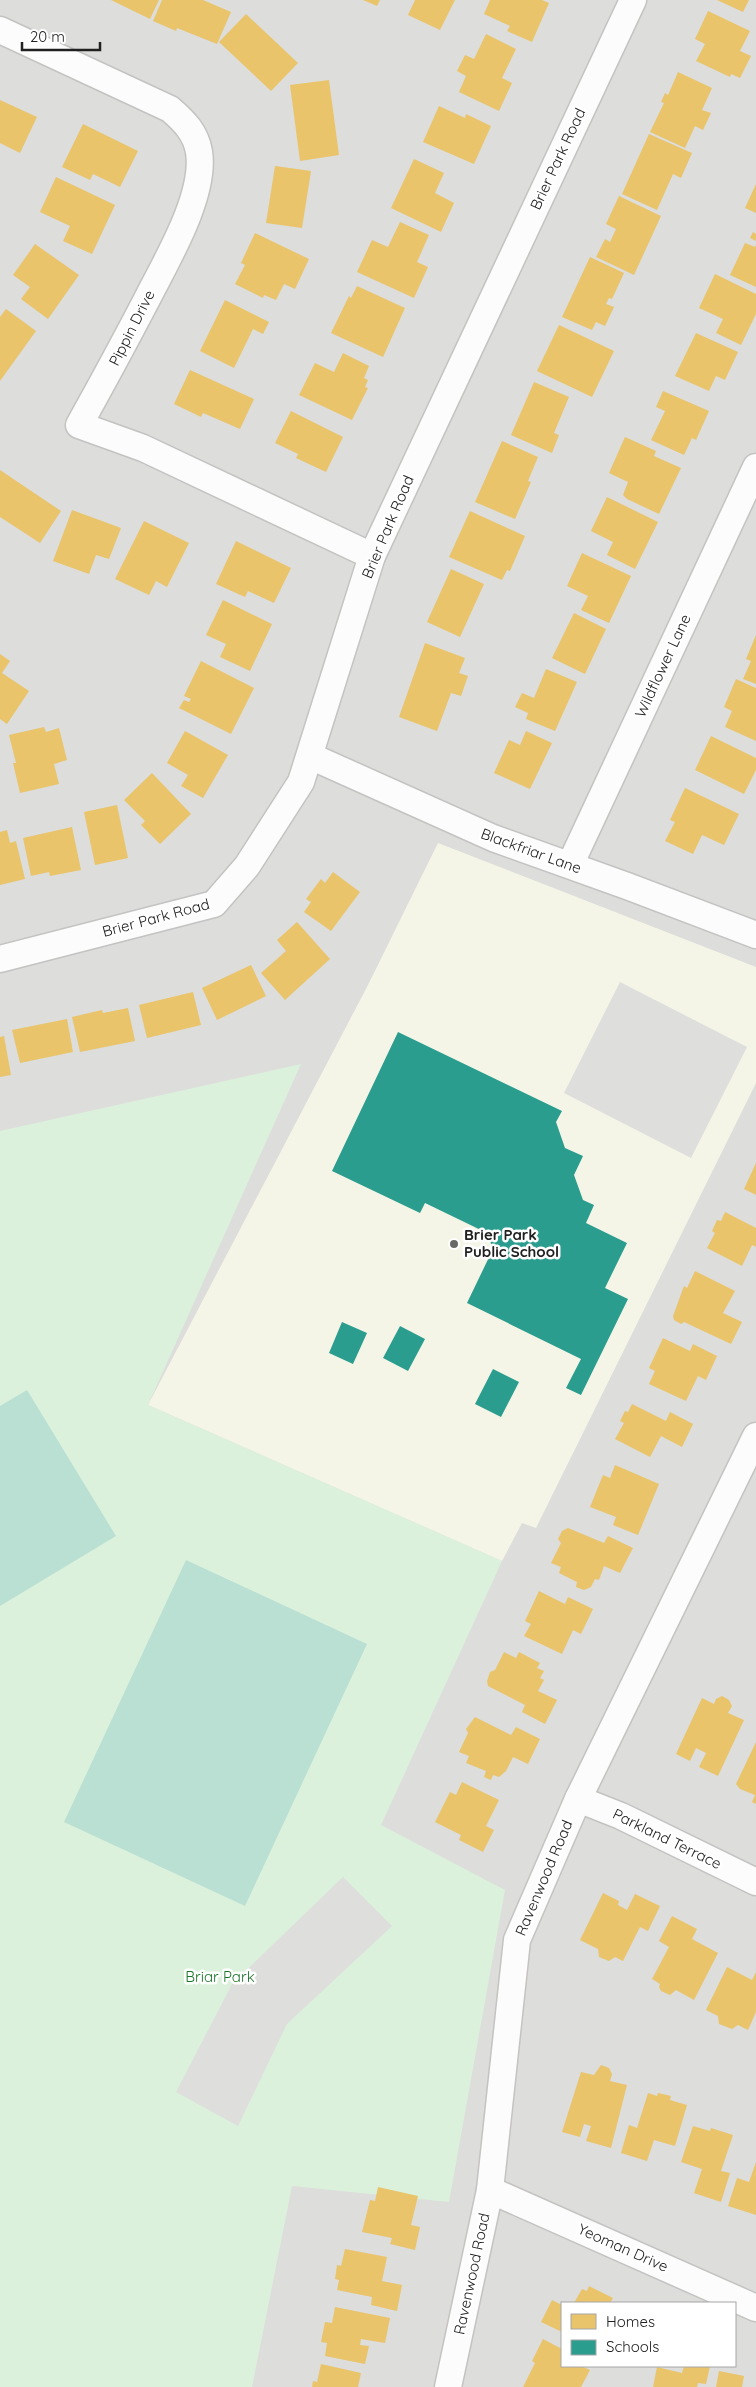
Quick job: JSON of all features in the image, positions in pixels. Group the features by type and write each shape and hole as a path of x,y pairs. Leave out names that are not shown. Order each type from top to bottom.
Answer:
{"street":[{"name":"Brier Park Road","path":"0,959 214,904 252,858 301,782 372,556 633,0"},
{"name":"Pippin Drive","path":"0,30 170,109 190,127 199,152 198,177 186,222 79,425 143,448 372,556"},
{"name":"Wildflower Lane","path":"570,865 756,467"},
{"name":"Blackfriar Lane","path":"310,756 493,838 756,935"},
{"name":"Ravenwood Road","path":"448,2387 490,2190 517,1940 578,1799 756,1436"},
{"name":"Parkland Terrace","path":"578,1799 621,1816 756,1882"},
{"name":"Yeoman Drive","path":"490,2190 756,2308"}],"shaded area":[{"path":"0,0 756,0 756,2387 0,2387"},
{"name":"Brier Park Public School","path":"438,843 756,967 756,1083 536,1528 522,1523 502,1561 148,1405 368,985"},
{"path":"620,982 747,1047 691,1158 564,1093"},
{"path":"343,1877 392,1926 287,2024 238,2126 176,2092 232,1984"}],"green space":[{"name":"Briar Park","path":"301,1064 148,1405 502,1561 381,1825 505,1890 449,2202 292,2186 252,2387 0,2387 0,1131"},
{"path":"27,1390 116,1536 0,1606 0,1406"},
{"path":"186,1560 367,1644 245,1906 64,1822"}],"building: Homes":[{"path":"111,0 159,0 150,19"},
{"path":"162,0 203,0 231,12 217,44 177,28 176,31 153,21"},
{"path":"363,0 380,0 377,6"},
{"path":"415,0 455,0 440,30 408,15"},
{"path":"490,0 542,0 549,3 532,42 507,31 510,26 484,14"},
{"path":"717,0 749,0 743,12"},
{"path":"708,11 750,31 740,51 751,56 740,78 731,74 730,77 696,61 705,44 695,39"},
{"path":"246,14 298,63 271,91 219,42"},
{"path":"486,34 516,49 502,78 512,83 499,111 459,92 466,76 457,71 465,55 474,59"},
{"path":"678,72 712,88 702,110 711,113 703,130 695,126 685,148 650,132 664,103 661,102 665,93 668,95"},
{"path":"329,80 339,155 300,161 290,85"},
{"path":"0,100 37,117 20,153 0,143"},
{"path":"439,106 465,118 466,114 491,126 474,164 423,142"},
{"path":"83,124 138,151 120,187 93,174 90,180 62,167"},
{"path":"649,134 692,153 681,178 673,174 657,210 622,194"},
{"path":"414,159 444,173 435,193 454,203 441,232 391,208"},
{"path":"275,166 311,171 302,228 266,223"},
{"path":"56,177 115,205 92,254 63,241 70,226 40,212"},
{"path":"756,184 756,213 745,208"},
{"path":"619,196 661,216 634,275 596,257 605,239 610,242 616,229 606,224"},
{"path":"400,222 429,235 417,262 428,267 414,298 357,272 372,240 388,247"},
{"path":"753,232 756,234 756,241 750,238"},
{"path":"255,233 309,259 295,289 284,284 276,300 264,295 263,298 235,284 245,265 241,263"},
{"path":"745,243 755,247 756,244 756,287 730,275"},
{"path":"35,244 79,275 48,319 21,299 30,287 13,275"},
{"path":"590,257 624,273 612,299 609,298 606,304 614,307 605,326 596,322 592,330 562,317"},
{"path":"715,274 756,294 756,314 741,345 716,333 723,319 699,308"},
{"path":"357,286 405,308 383,357 331,333 349,296 351,298"},
{"path":"225,300 269,322 263,334 253,329 234,368 200,351"},
{"path":"6,309 36,331 0,381 0,317"},
{"path":"559,325 614,351 592,397 537,371"},
{"path":"696,333 738,352 725,380 716,376 709,391 675,376"},
{"path":"343,353 369,366 364,378 368,380 365,387 368,388 352,420 299,395 315,363 334,372"},
{"path":"190,370 254,399 240,429 203,413 201,417 174,404"},
{"path":"534,382 569,397 554,433 559,435 552,453 511,435"},
{"path":"663,391 709,411 696,440 692,438 684,455 651,440 665,411 656,407"},
{"path":"291,411 343,437 326,472 296,458 298,454 275,443"},
{"path":"625,437 656,451 654,456 681,468 659,514 627,499 623,495 628,482 609,473"},
{"path":"502,441 538,457 528,481 531,482 515,519 475,502"},
{"path":"0,470 61,511 40,543 0,517"},
{"path":"607,497 658,522 635,569 607,555 613,542 591,531"},
{"path":"72,510 121,528 109,559 96,555 89,574 53,561"},
{"path":"470,511 525,536 510,571 507,570 502,580 449,557"},
{"path":"144,521 189,543 167,587 156,581 149,595 115,579"},
{"path":"236,541 291,568 274,603 248,591 245,597 216,584"},
{"path":"582,553 631,576 609,623 581,610 588,596 567,586"},
{"path":"451,569 484,584 460,637 427,622"},
{"path":"223,600 272,624 250,671 220,657 226,644 206,635"},
{"path":"574,613 606,629 585,674 552,658"},
{"path":"756,635 756,684 743,679 751,661 746,659"},
{"path":"425,643 465,658 459,673 468,676 461,696 451,693 437,731 399,717"},
{"path":"0,654 10,661 2,673 29,691 7,724 0,719"},
{"path":"201,661 254,688 231,734 179,708 184,700 189,702 191,699 184,696"},
{"path":"546,669 577,682 555,731 526,719 528,713 515,707 522,693 534,698"},
{"path":"736,679 756,688 756,741 725,727 732,711 724,707"},
{"path":"44,727 46,732 59,728 67,760 54,764 59,784 20,793 13,763 16,763 9,735"},
{"path":"185,731 228,755 203,798 181,786 188,775 167,763"},
{"path":"526,731 552,743 530,789 494,773 509,740 520,745"},
{"path":"711,736 756,758 756,770 744,794 695,770"},
{"path":"152,773 191,814 160,844 141,825 145,821 124,800"},
{"path":"685,788 739,814 724,845 702,835 693,854 665,841 675,822 670,820"},
{"path":"117,805 128,858 95,865 84,812"},
{"path":"72,827 81,870 50,876 49,872 31,876 23,838"},
{"path":"7,830 10,843 16,841 25,879 0,885 0,832"},
{"path":"333,872 360,892 331,931 304,912 311,902 306,899 321,879 325,883"},
{"path":"297,922 330,959 285,1000 261,973 286,951 277,940"},
{"path":"251,965 266,996 217,1020 202,988"},
{"path":"193,992 201,1025 147,1038 139,1005"},
{"path":"128,1008 135,1041 80,1052 72,1017 102,1010 103,1013"},
{"path":"67,1019 73,1052 20,1063 12,1030"},
{"path":"4,1036 11,1075 0,1077 0,1037"},
{"path":"756,1163 756,1195 744,1189"},
{"path":"725,1212 756,1228 756,1247 752,1245 742,1266 707,1248 715,1233 712,1231 717,1220 721,1221"},
{"path":"695,1271 735,1291 723,1313 742,1322 731,1344 684,1322 681,1324 674,1320 673,1316 684,1286 687,1288"},
{"path":"663,1338 690,1351 693,1344 717,1356 706,1380 698,1376 686,1401 649,1384 655,1371 649,1368"},
{"path":"632,1404 666,1421 670,1412 693,1424 682,1447 661,1436 650,1457 615,1439 624,1423 620,1421 625,1411 628,1412"},
{"path":"615,1465 659,1484 638,1535 613,1525 616,1517 590,1507 603,1475 610,1478"},
{"path":"568,1528 604,1543 608,1536 633,1548 620,1573 604,1566 599,1580 595,1579 591,1587 584,1590 576,1587 577,1582 559,1573 561,1567 551,1563 561,1543 558,1539 562,1531"},
{"path":"539,1591 565,1604 568,1597 593,1609 581,1634 573,1630 562,1654 524,1636 531,1624 525,1621"},
{"path":"504,1652 516,1658 519,1652 540,1663 537,1668 544,1671 540,1678 544,1680 538,1691 557,1700 545,1724 522,1712 525,1705 488,1686 487,1681 490,1672 495,1670"},
{"path":"722,1696 729,1700 732,1706 728,1713 744,1720 718,1776 699,1767 706,1753 696,1748 690,1761 676,1754 702,1698 714,1704 716,1699"},
{"path":"475,1717 511,1735 516,1727 540,1739 528,1764 513,1757 506,1771 499,1777 493,1775 491,1780 484,1777 486,1771 466,1763 469,1756 459,1752 468,1733 466,1729"},
{"path":"756,1742 756,1804 752,1802 755,1795 740,1789 736,1784"},
{"path":"462,1782 499,1800 486,1826 494,1830 483,1852 459,1840 461,1835 435,1822 450,1792 456,1795"},
{"path":"603,1893 619,1901 618,1905 627,1910 635,1894 660,1906 648,1931 640,1927 623,1961 615,1957 609,1961 599,1957 598,1949 580,1940"},
{"path":"672,1916 697,1929 692,1939 718,1953 694,2000 676,1990 670,1995 661,1991 660,1984 652,1979 669,1947 659,1941"},
{"path":"727,1967 752,1980 756,1972 756,2012 748,2030 738,2025 732,2029 719,2024 718,2016 706,2010"},
{"path":"601,2065 609,2068 612,2074 610,2081 627,2085 611,2148 586,2141 591,2126 584,2124 580,2137 562,2132 581,2072 594,2075"},
{"path":"648,2093 657,2096 658,2093 671,2096 670,2100 687,2105 675,2146 654,2140 647,2161 621,2153 629,2125 637,2128"},
{"path":"693,2126 710,2131 711,2128 733,2135 721,2171 730,2173 721,2202 694,2193 702,2169 681,2162"},
{"path":"756,2162 756,2215 728,2206 737,2178 749,2182"},
{"path":"378,2187 418,2196 411,2225 420,2227 415,2250 390,2244 392,2238 362,2232 370,2200 375,2201"},
{"path":"345,2249 387,2257 382,2281 402,2285 397,2311 371,2305 372,2297 337,2290 339,2280 335,2279 337,2265 341,2266"},
{"path":"589,2286 613,2298 611,2302 575,2302 582,2289 587,2291"},
{"path":"552,2300 561,2304 561,2332 541,2322"},
{"path":"335,2307 390,2318 385,2343 361,2339 360,2345 369,2346 365,2364 325,2356 327,2343 321,2342 325,2322 332,2323"},
{"path":"543,2339 561,2348 561,2367 583,2367 590,2370 581,2387 523,2387 535,2363 532,2361"},
{"path":"321,2364 361,2373 358,2387 312,2387 313,2381 317,2382"},
{"path":"657,2367 682,2373 684,2367 710,2367 706,2384 698,2383 697,2387 653,2387"},
{"path":"719,2371 744,2376 742,2387 716,2387"}],"building: Schools":[{"path":"398,1032 562,1111 556,1122 565,1148 583,1156 574,1175 583,1200 594,1205 586,1223 627,1243 605,1288 628,1299 581,1395 566,1388 581,1359 467,1303 493,1249 487,1233 425,1203 420,1213 332,1171"},
{"path":"342,1322 367,1333 353,1364 329,1353"},
{"path":"400,1326 425,1339 408,1371 383,1358"},
{"path":"493,1369 519,1382 501,1417 475,1404"}],"place":[{"name":"Brier Park Public School","path":"454,1244"}]}
